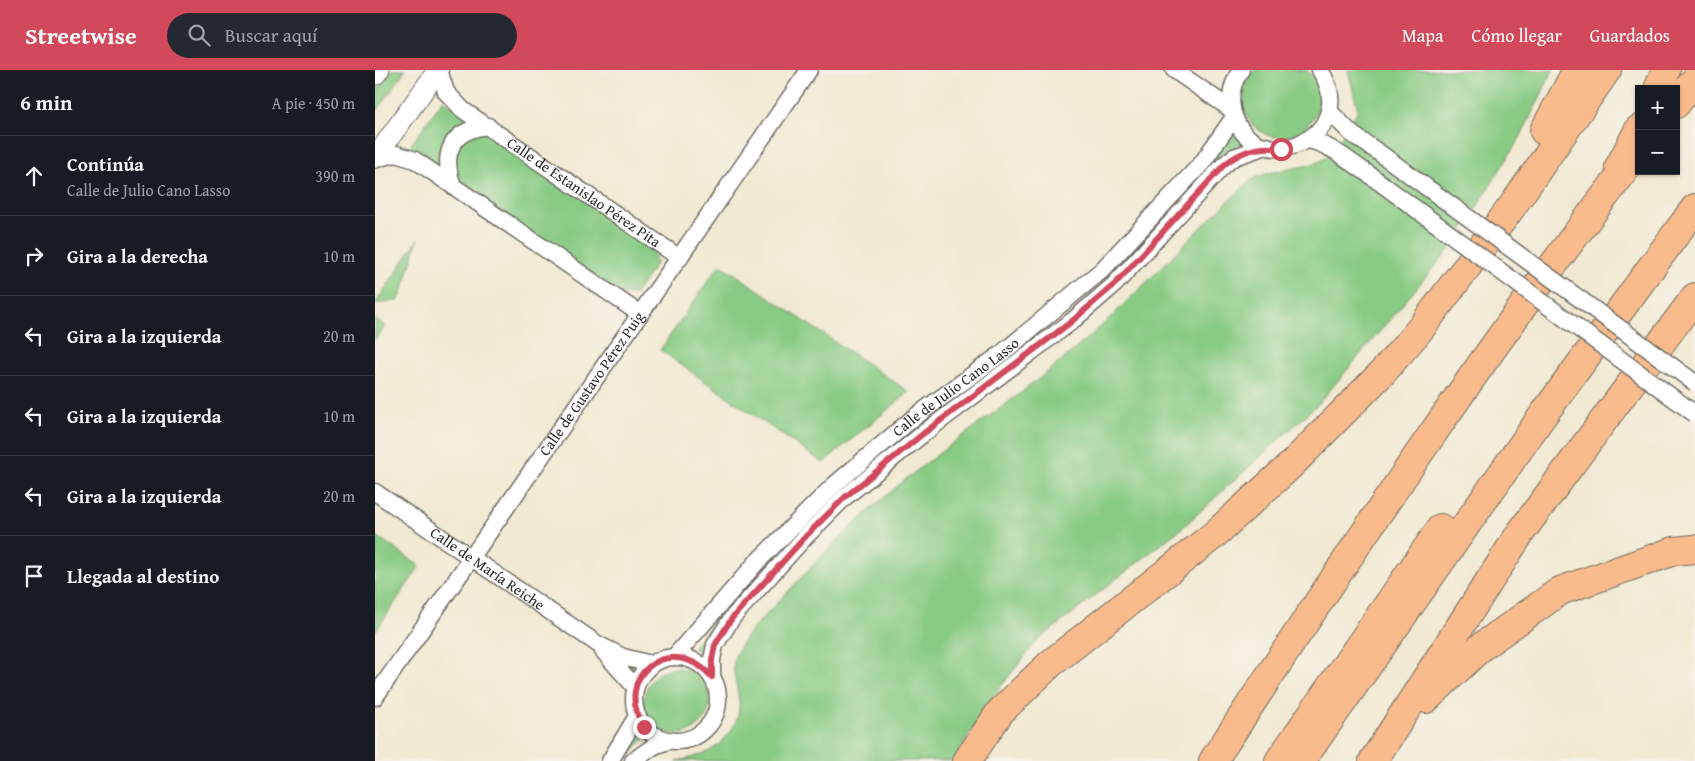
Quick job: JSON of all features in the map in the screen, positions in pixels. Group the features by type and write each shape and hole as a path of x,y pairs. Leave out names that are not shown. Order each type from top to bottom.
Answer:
{"highway":[{"path":"1341,414 1409,330 1503,202 1577,70"},
{"path":"967,761 1000,712 1049,664 1214,535 1291,465 1383,372 1421,328 1511,208 1607,70"},
{"path":"1660,85 1666,70"},
{"path":"1680,99 1695,80"},
{"path":"1589,216 1621,164 1638,130"},
{"path":"1213,761 1336,574 1589,216 1635,157"},
{"path":"1279,761 1451,514 1540,400 1651,248 1687,219"},
{"path":"1301,761 1543,415 1687,219"},
{"path":"1373,761 1521,532 1695,297"},
{"path":"1377,761 1424,700 1481,647 1560,591 1674,551 1695,549"}],"street":[{"path":"375,75 379,70"},
{"path":"375,159 439,70"},
{"name":"Calle de Estanislao Pérez Pita","path":"439,70 442,83 452,100 679,258"},
{"name":"Calle de Gustavo Pérez Puig","path":"375,697 809,70"},
{"path":"1174,70 1233,113"},
{"path":"1241,70 1235,77 1231,94 1233,113 1241,130 1252,140 1265,146 1281,149 1297,146 1309,140 1322,127 1329,111 1329,92 1320,70"},
{"path":"1329,111 1352,134 1695,384"},
{"name":"Calle de Julio Cano Lasso","path":"675,656 762,556 833,486 912,419 1001,354 1102,270 1202,163 1233,113"},
{"path":"453,186 447,169 450,149 462,133 473,128 488,126"},
{"path":"1309,140 1339,153 1695,414"},
{"name":"Calle de Julio Cano Lasso","path":"712,677 712,660 715,645 732,618 807,535 845,497 924,433 1071,322 1108,290 1161,236 1224,165 1234,157 1265,146"},
{"path":"375,159 396,154 408,157 640,314"},
{"name":"Calle de María Reiche","path":"375,492 599,645 623,656 651,664"},
{"name":"Calle de María Reiche","path":"599,645 635,687"},
{"path":"633,761 654,746 668,741 689,739 707,729 715,717 718,704 717,690 712,677 702,666 689,659 675,656 651,664 641,674 635,687 633,702 637,716 650,732 668,741"},
{"path":"610,761 637,716"}],"green space":[{"path":"391,70 405,70 375,114 375,94"},
{"path":"1255,70 1306,70 1317,83 1320,97 1317,111 1308,124 1297,133 1283,137 1268,135 1253,125 1248,118 1243,105 1244,90 1247,81"},
{"path":"1348,70 1553,70 1521,136 1453,245 1319,403 1183,527 1037,641 994,695 953,761 676,761 691,758 711,750 727,736 735,724 739,713 734,662 745,638 828,550 867,513 903,482 1067,356 1137,292 1249,182 1265,174 1316,163 1328,156 1358,110"},
{"path":"443,100 652,244 656,264 635,294 619,295 408,149"},
{"path":"1234,131 1243,142 1221,154 1213,164 1210,162"},
{"path":"418,239 401,296 397,301 375,304"},
{"path":"720,264 909,392 823,463 660,350"},
{"path":"375,319 385,326 375,340"},
{"path":"375,535 420,566 375,632"},
{"path":"716,618 719,620 709,634 703,654 693,648"},
{"path":"677,668 690,671 700,678 707,688 710,701 707,714 700,724 690,731 677,734 664,731 654,724 647,714 644,701 647,688 654,678 664,671"},
{"path":"636,730 645,739 623,761 618,761"}],"route":[{"path":"644,727 637,716 633,702 635,687 641,674 651,664 675,656 689,659 702,666 712,677 712,660 715,645 732,618 807,535 845,497 924,433 1011,370 1115,284 1224,165 1234,157 1265,146 1281,149"}]}
